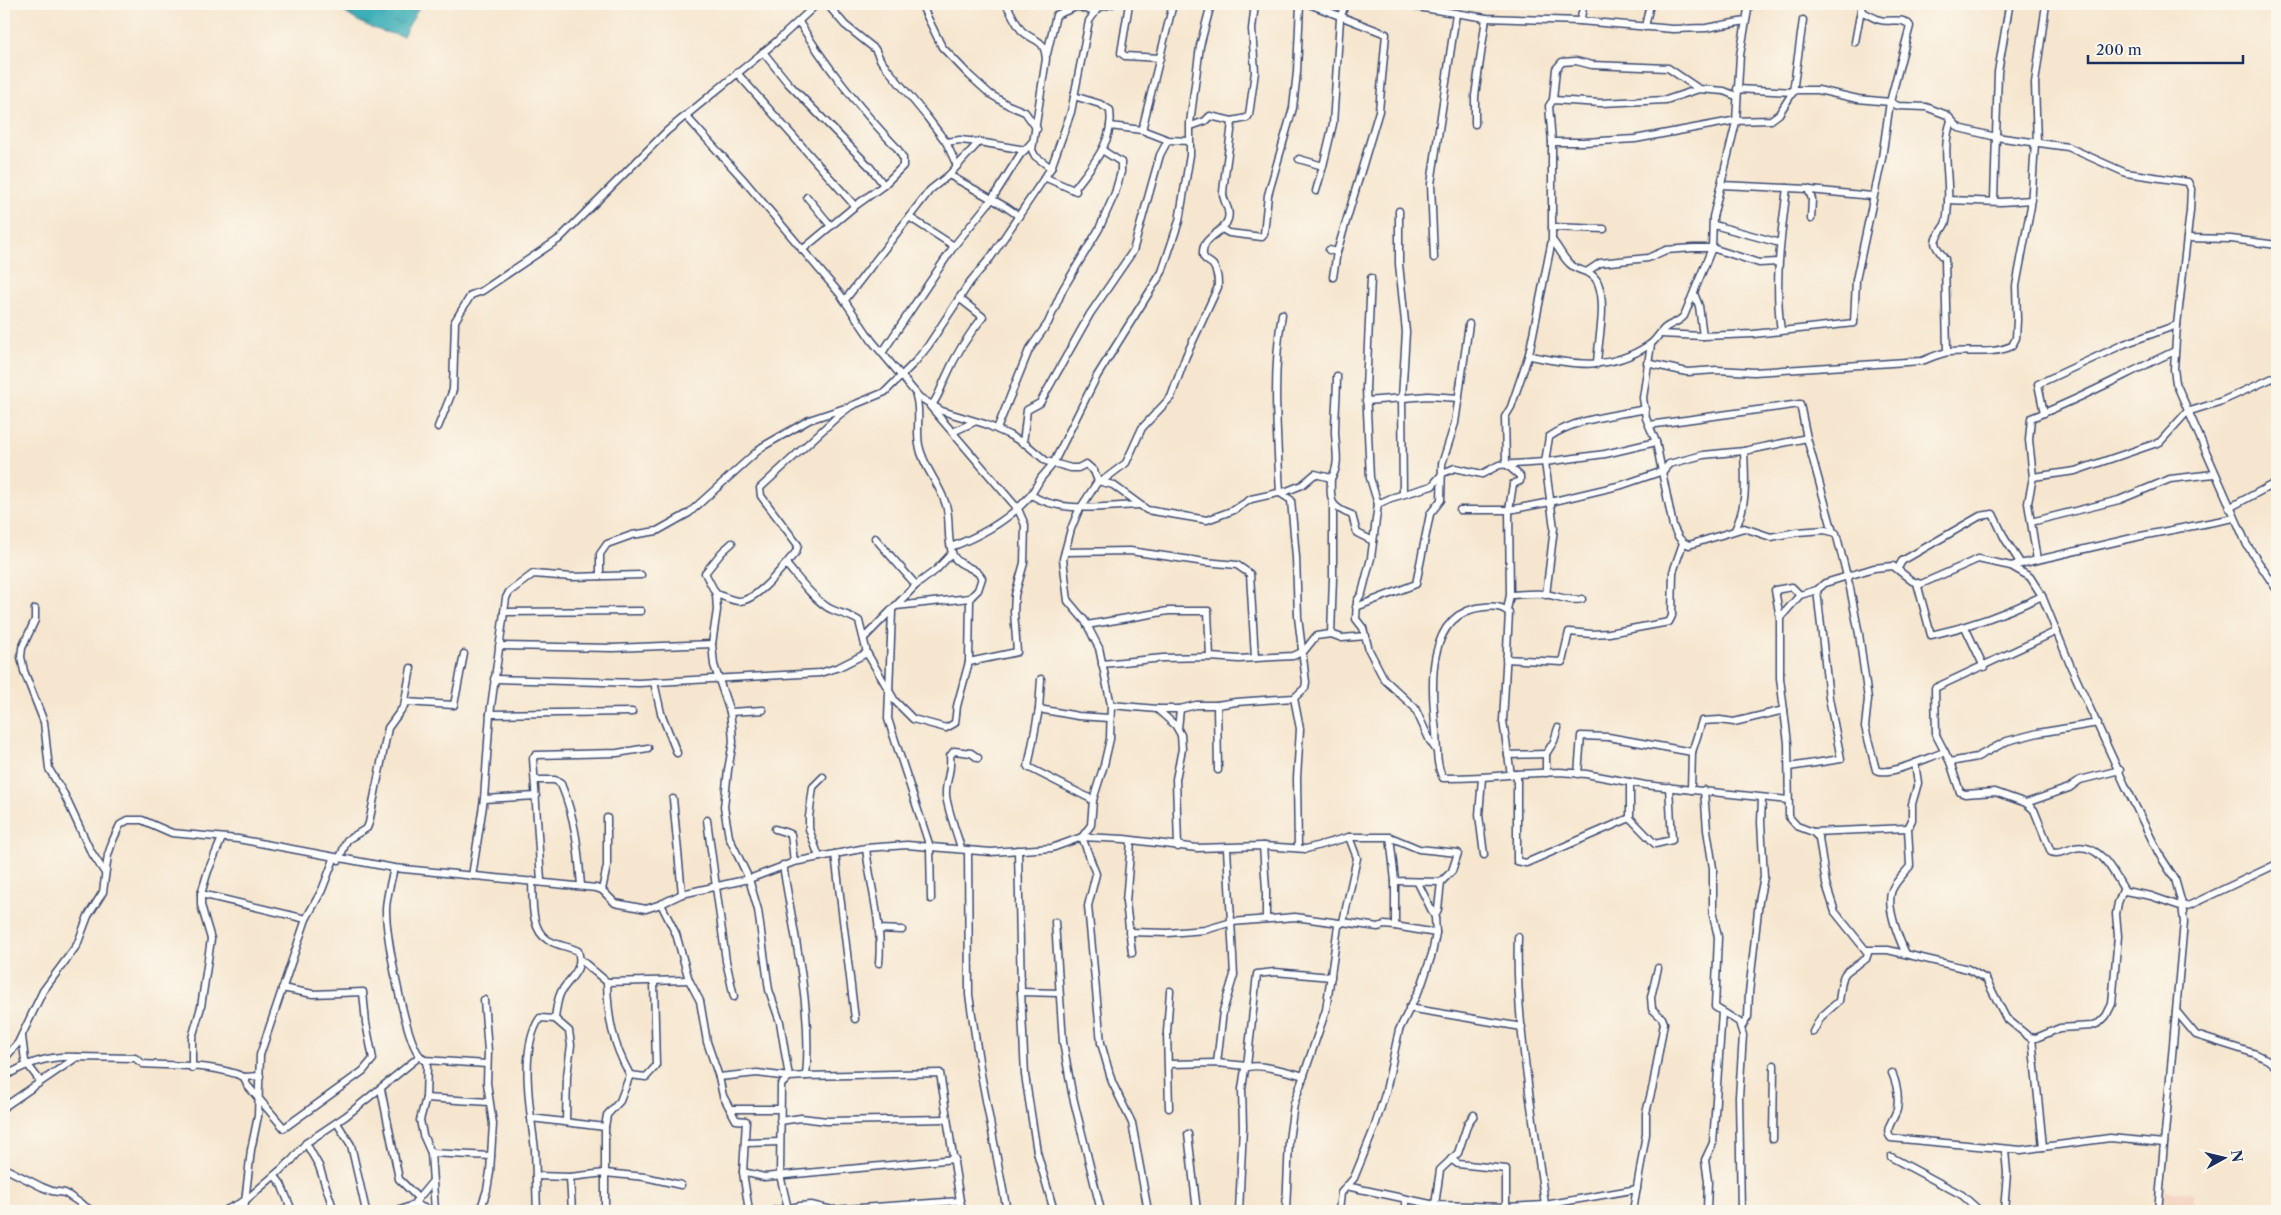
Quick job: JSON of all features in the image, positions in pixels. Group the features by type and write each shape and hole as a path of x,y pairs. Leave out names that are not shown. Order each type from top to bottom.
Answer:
{"street":[{"path":"438,427 453,390 455,321 470,296 482,292 558,239 645,152 818,4"},
{"path":"827,4 850,29 875,49 881,61 946,142 957,166"},
{"path":"920,4 942,47 990,94 1008,105 1025,112 1037,129"},
{"path":"1006,4 1021,30 1042,44 1046,59"},
{"path":"600,576 600,554 607,544 632,535 657,531 689,514 762,447 809,420 875,398 902,376 928,346 959,298 991,257 1051,168 1067,126 1089,21 1094,12 1103,6 1112,4"},
{"path":"1129,4 1121,53 1125,56 1160,58"},
{"path":"1142,130 1173,4"},
{"path":"864,638 916,585 936,570 951,550 977,537 1018,509 1031,495 1041,478 1053,464 1097,376 1162,272 1179,221 1190,155 1189,141 1200,46 1211,4"},
{"path":"1191,126 1205,121 1210,116 1232,120 1247,118 1249,115 1255,72 1252,29 1255,4"},
{"path":"1222,229 1234,234 1265,237 1268,195 1293,108 1297,72 1300,4"},
{"path":"1309,4 1386,34 1379,111 1337,252 1333,277"},
{"path":"1316,190 1333,124 1341,16 1345,4"},
{"path":"1413,4 1416,7 1486,18 1580,21 1694,29 1745,21"},
{"path":"1580,21 1584,4"},
{"path":"1645,26 1650,4"},
{"path":"1529,354 1530,356 1570,364 1613,362 1651,344 1666,327 1677,323 1684,316 1712,248 1713,217 1726,156 1736,122 1736,96 1745,21 1749,4"},
{"path":"1647,363 1687,372 1717,370 1754,372 1922,361 1947,352 1999,352 2012,346 2016,338 2018,320 2016,286 2026,242 2032,200 2036,143 2035,83 2046,4"},
{"path":"1051,168 1034,156 1032,150 1037,129 1046,59 1056,15 1074,5 1094,12"},
{"path":"1660,334 1703,336 1781,331 1854,323 1856,280 1872,196 1882,158 1890,102 1910,26 1901,20 1881,20 1862,7 1855,42"},
{"path":"1994,200 1998,72 2009,7"},
{"path":"1434,258 1431,184 1456,14"},
{"path":"1475,124 1475,96 1486,18"},
{"path":"1552,142 1636,139 1736,122 1762,121 1775,118 1793,92 1803,20"},
{"path":"799,22 821,59 854,100 897,148 903,158 903,166 884,185 802,250"},
{"path":"763,52 788,83 870,167 884,185"},
{"path":"1630,818 1526,863 1517,861 1514,774 1508,755 1503,721 1509,618 1507,610 1510,595 1509,510 1513,484 1520,481 1520,476 1506,464 1505,417 1511,407 1529,354 1552,240 1552,142 1549,106 1552,100 1556,69 1562,62 1576,61 1592,66 1668,68 1699,89"},
{"path":"737,73 856,206"},
{"path":"1552,100 1601,103 1666,100 1699,89 1724,91 1736,96"},
{"path":"1737,89 1793,92 1798,90 1818,90 1858,99 1890,102 1898,106 1939,111 1959,128 1996,137 2068,147 2126,173 2188,182 2191,190 2188,238 2177,325 2174,370 2176,383 2214,474 2247,545 2277,590"},
{"path":"1044,177 1076,190 1075,188 1102,150 1110,126 1110,110 1100,104 1074,96"},
{"path":"686,116 845,300 882,352 916,394 942,411 997,429 1023,443 1046,462 1078,468 1086,464 1094,471 1100,481 1113,485 1139,505 1154,511 1207,520 1234,510 1251,499 1280,493 1302,484 1315,474 1331,478"},
{"path":"1082,838 1091,825 1093,800 1110,738 1109,718 1111,705 1099,648 1087,625 1068,601 1064,570 1065,552 1071,529 1081,508 1100,481 1126,463 1142,428 1171,397 1186,356 1218,288 1218,275 1212,264 1205,260 1203,254 1206,242 1222,229 1229,217 1229,211 1223,194 1232,120"},
{"path":"1947,352 1945,259 1937,249 1934,240 1946,225 1948,200 1945,160 1947,133 1951,121"},
{"path":"1110,126 1142,130 1168,140 1189,141"},
{"path":"946,142 960,140 1025,150"},
{"path":"1023,443 1026,410 1040,403 1090,314 1133,251 1160,155 1168,140"},
{"path":"882,352 954,246 992,199 1033,141"},
{"path":"845,300 930,190 949,176 979,142"},
{"path":"997,429 1029,350 1048,323 1062,290 1099,229 1115,193 1121,172 1121,162 1102,150"},
{"path":"1299,159 1323,166"},
{"path":"949,176 1019,216"},
{"path":"1721,185 1805,188 1872,196"},
{"path":"1781,331 1778,309 1778,262 1786,188"},
{"path":"1810,190 1812,199 1811,219"},
{"path":"807,197 831,226"},
{"path":"1948,200 1994,200 2001,202 2032,200"},
{"path":"1399,211 1399,264 1406,332 1402,398 1403,494"},
{"path":"909,216 954,246"},
{"path":"1714,225 1780,243"},
{"path":"1552,227 1604,229"},
{"path":"2188,238 2231,239 2277,245"},
{"path":"1552,240 1570,264 1577,269 1588,271 1598,283 1602,311 1598,364"},
{"path":"1588,271 1600,263 1648,258 1666,250 1712,248 1759,263 1778,262"},
{"path":"1329,250 1337,252"},
{"path":"1371,278 1366,343 1366,401 1370,478 1378,504 1371,558 1356,608 1356,619 1366,636 1369,650 1384,679 1415,708 1430,741 1438,752"},
{"path":"1694,294 1699,306 1703,336"},
{"path":"929,403 940,394 946,377 970,334 983,317 959,298"},
{"path":"1280,493 1275,412 1278,337 1282,314"},
{"path":"1356,608 1415,586 1430,514 1441,500 1441,476 1459,398 1469,324"},
{"path":"2044,413 2038,384 2124,344 2177,325"},
{"path":"1651,344 1644,389 1645,408 1663,471 1673,526 1683,543 1688,545 1697,543 1735,530 1750,529 1771,537 1797,532 1825,530 1833,532 1838,536 1859,634 1868,700 1865,728 1872,762 1879,772 1915,763 1945,752"},
{"path":"2037,560 2028,503 2033,477 2029,440 2030,418 2081,398 2125,374 2175,351"},
{"path":"1337,376 1335,431 1337,456 1334,475 1331,478 1330,497 1338,511 1352,515 1356,533 1373,541"},
{"path":"2033,477 2075,471 2160,442 2187,412 2222,401 2277,376"},
{"path":"894,608 970,598 978,590 982,578 974,568 957,560 951,550 946,505 920,448 918,430 919,408 916,394"},
{"path":"1366,401 1428,396 1459,398"},
{"path":"929,403 1018,509 1025,525 1024,563 1015,604 1017,652 970,662"},
{"path":"1649,425 1798,404 1802,409 1807,438 1833,532"},
{"path":"716,594 738,601 748,599 757,594 796,552 798,546 761,496 760,488 816,435 851,406"},
{"path":"1546,594 1554,528 1545,462 1549,437 1560,430 1586,420 1645,408"},
{"path":"953,432 974,421"},
{"path":"1460,510 1509,510 1550,502 1622,485 1663,471 1669,464 1807,438"},
{"path":"1378,504 1403,494 1432,486 1441,476 1455,468 1482,474 1499,464 1545,462 1605,454 1656,442"},
{"path":"1735,530 1743,512 1745,494 1744,451"},
{"path":"2031,522 2119,500 2170,479 2214,474"},
{"path":"2229,508 2277,482"},
{"path":"1111,705 1180,709 1196,705 1218,705 1294,698 1305,688 1304,651 1298,617 1296,556 1290,500 1280,493"},
{"path":"1031,495 1040,500 1081,508 1139,505"},
{"path":"1330,634 1334,578 1333,505"},
{"path":"1898,568 1902,562 1980,516 1994,514 2005,540 2021,564"},
{"path":"2012,566 2141,536 2234,518"},
{"path":"876,538 916,585"},
{"path":"732,543 705,573 716,594 717,610 712,644 717,678 730,712 733,742 724,807 729,837 748,879 758,910 768,990 780,1022 789,1077"},
{"path":"1506,659 1562,662 1569,632 1610,633 1662,625 1669,622 1672,616 1673,572 1683,543"},
{"path":"1065,552 1130,551 1237,565 1243,568 1250,574 1255,658"},
{"path":"1780,618 1800,596 1817,590 1825,583 1881,567 1898,568 1916,583 1921,584 1978,558 2012,566 2030,577 2042,596 2071,667 2159,854 2175,879 2183,906 2184,922 2158,1211"},
{"path":"786,564 822,603 859,621 867,653 899,706 913,719 940,728 952,726 955,723 957,706 970,662 970,598"},
{"path":"472,876 484,798 490,714 504,602 509,592 530,575 641,575"},
{"path":"1916,583 1931,635 1965,627 2007,613 2042,596"},
{"path":"1800,596 1792,587 1775,590 1780,618 1780,678 1789,766 1789,817 1797,826 1813,832 1908,828"},
{"path":"1789,766 1841,759 1829,698 1817,590"},
{"path":"1512,595 1546,594 1573,601 1582,599"},
{"path":"1507,610 1498,607 1485,607 1463,612 1447,629 1439,642 1434,657 1432,702 1443,778 1482,778 1546,773 1578,774 1691,790 1788,800"},
{"path":"894,608 887,705 890,727 930,847 931,899"},
{"path":"35,609 35,620 22,648 21,657 24,671 44,722 49,769 68,801 90,850 105,874"},
{"path":"504,612 641,611"},
{"path":"1087,625 1168,611 1208,611 1210,657"},
{"path":"1965,627 1984,667"},
{"path":"2057,631 1984,667 1935,688 1936,735 1950,762 1962,794 1995,792 2026,803 2034,810 2051,852 2056,854 2077,848 2090,849 2103,857 2114,870 2124,890"},
{"path":"1102,664 1163,658 1210,657 1239,659 1294,656 1304,651 1316,636 1330,634 1342,638 1366,636"},
{"path":"499,646 613,648 712,644"},
{"path":"494,679 607,683 820,673 839,667 867,653"},
{"path":"405,702 454,705 464,654"},
{"path":"244,1211 251,1150 258,1116 260,1055 306,919 347,840 367,828 369,823 388,728 402,710 411,668"},
{"path":"1041,678 1039,709 1028,767 1093,800"},
{"path":"654,682 661,713 677,753"},
{"path":"1294,698 1300,729 1298,848"},
{"path":"1218,705 1218,770"},
{"path":"1039,709 1078,716 1109,718"},
{"path":"1157,709 1178,729 1181,735 1182,749 1176,779 1178,847"},
{"path":"1178,729 1180,709"},
{"path":"730,712 763,710"},
{"path":"1691,790 1692,752 1702,721 1720,720 1734,722 1784,710"},
{"path":"490,714 632,712"},
{"path":"1950,762 1977,757 2007,741 2098,723"},
{"path":"1546,773 1546,754 1554,741 1558,728"},
{"path":"1578,774 1581,736 1608,737 1692,752"},
{"path":"541,882 533,762 536,755 617,753 648,748"},
{"path":"978,758 961,751 954,751 950,756 951,773 947,783 946,794 965,849 969,995 981,1074 1007,1211"},
{"path":"1508,755 1546,754"},
{"path":"1906,954 1896,930 1890,900 1891,890 1910,866 1908,828 1912,820 1912,804 1918,784 1915,763"},
{"path":"2026,803 2069,788 2080,780 2120,770"},
{"path":"819,857 810,831 809,816 813,787 823,777"},
{"path":"1482,778 1479,815 1484,856"},
{"path":"535,780 555,780 562,784 572,809 581,886"},
{"path":"1630,782 1630,818 1655,844 1672,840 1669,787"},
{"path":"1704,790 1709,847 1713,868 1713,914 1718,937 1715,1007 1739,1022 1743,1035 1739,1097 1741,1211"},
{"path":"484,798 536,796"},
{"path":"1741,1028 1748,1016 1759,901 1764,876 1761,822 1762,798"},
{"path":"673,799 682,894"},
{"path":"602,890 607,866 607,818"},
{"path":"4,1059 22,1036 43,991 77,945 88,916 103,892 108,855 113,840 120,825 128,820 142,820 172,833 222,838 292,849 337,859 394,868 581,886 602,890 611,901 621,906 646,909 682,894 748,879 783,865 866,848 907,845 991,852 1052,848 1082,838 1131,841 1178,847 1227,849 1263,846 1312,848 1330,841 1349,837 1390,837 1419,849 1458,853 1452,871 1441,882 1438,910 1435,917"},
{"path":"707,820 726,961 734,997"},
{"path":"775,830 791,834 794,862"},
{"path":"1812,1032 1821,1017 1839,1001 1842,978 1849,968 1866,959 1868,954 1834,912 1826,884 1821,845 1819,838 1813,832"},
{"path":"1286,1211 1289,1140 1294,1104 1326,1010 1341,923 1357,858 1349,837"},
{"path":"1390,837 1395,881 1395,926"},
{"path":"192,1068 192,1038 201,1007 211,939 200,905 201,894 208,871 222,838"},
{"path":"1082,838 1096,874 1088,906 1101,1043 1112,1082 1132,1123 1148,1211"},
{"path":"1131,841 1126,902 1132,953"},
{"path":"1263,846 1266,919"},
{"path":"866,848 878,929 879,963"},
{"path":"1217,1063 1223,1011 1234,975 1227,849"},
{"path":"1018,850 1025,1075 1037,1152 1054,1211"},
{"path":"835,854 855,1019"},
{"path":"2124,890 2183,906 2190,905 2277,864"},
{"path":"783,865 804,1006 807,1052 806,1076"},
{"path":"381,1089 399,1179 419,1206 434,1211 431,1153 420,1120 426,1098 427,1064 411,1038 398,988 389,936 386,910 394,868"},
{"path":"1395,881 1441,882"},
{"path":"532,882 534,917 542,936 550,941 578,951 581,960 607,982 689,980"},
{"path":"1339,1211 1341,1193 1354,1178 1374,1129 1386,1091 1399,1030 1422,984 1432,954 1436,933 1435,917 1418,883"},
{"path":"2032,1038 2060,1028 2091,1026 2099,1023 2111,1009 2118,936 2116,914 2118,903 2124,890"},
{"path":"201,894 306,919"},
{"path":"661,904 676,934 689,980 700,1001 707,1042 719,1077 723,1096 736,1120 746,1121 743,1172 749,1211"},
{"path":"1129,932 1168,933 1205,930 1232,922 1295,917 1378,927 1384,925 1395,926 1436,933"},
{"path":"1055,922 1063,1042 1072,1093 1101,1211"},
{"path":"878,929 902,930"},
{"path":"1518,937 1517,971 1522,1028 1545,1205"},
{"path":"1866,950 1888,950 1968,969 1982,977 1990,985 2006,1018 2032,1038 2043,1147"},
{"path":"555,1019 560,993 577,972 581,960"},
{"path":"1634,1211 1646,1134 1646,1113 1664,1023 1662,1018 1652,1009 1651,997 1658,968"},
{"path":"1239,1211 1243,1127 1242,1089 1247,1066 1256,974 1276,972 1331,977"},
{"path":"607,982 608,1018 620,1058 630,1075"},
{"path":"630,1075 646,1077 656,1066 654,982"},
{"path":"244,1077 247,1085 259,1096 284,1128 363,1071 373,1059 366,1023 363,992 313,994 282,988"},
{"path":"1169,1108 1170,1064 1167,1032 1170,991"},
{"path":"1021,992 1059,993"},
{"path":"480,1211 487,1190 493,1124 489,1102 484,1000"},
{"path":"1409,1008 1522,1028"},
{"path":"2176,1011 2196,1035 2256,1054 2268,1060 2277,1068"},
{"path":"1707,1211 1705,1160 1713,1143 1722,1012"},
{"path":"538,1211 528,1097 529,1061 534,1032 540,1018 555,1019 569,1031 571,1045 567,1076 566,1121"},
{"path":"22,1036 27,1065 40,1081"},
{"path":"4,1077 27,1065 56,1057 135,1058 143,1064 207,1068 244,1077 260,1076"},
{"path":"4,1107 77,1057"},
{"path":"224,1211 246,1200 275,1176 306,1143 337,1123 422,1058 487,1064"},
{"path":"1170,1064 1217,1063 1279,1069 1304,1076"},
{"path":"1773,1139 1774,1065"},
{"path":"719,1077 757,1073 789,1077 938,1072 941,1075 960,1201 964,1211"},
{"path":"1892,1073 1895,1081 1897,1102 1894,1117 1888,1128 1891,1138 1940,1141 2005,1150 2110,1138 2164,1144"},
{"path":"606,1211 605,1127 607,1115 620,1101 630,1075"},
{"path":"788,1208 780,1176 780,1109 781,1085 789,1077"},
{"path":"426,1098 489,1102"},
{"path":"730,1109 780,1109"},
{"path":"1438,1207 1440,1170 1458,1153 1468,1123 1474,1115"},
{"path":"530,1118 605,1127"},
{"path":"780,1121 801,1118 827,1121 947,1118"},
{"path":"337,1123 351,1145 366,1211"},
{"path":"1188,1134 1197,1211"},
{"path":"746,1143 780,1142"},
{"path":"306,1143 319,1166 334,1211"},
{"path":"2004,1211 2007,1173 2005,1150"},
{"path":"431,1153 491,1156"},
{"path":"1891,1157 1962,1195 1980,1211"},
{"path":"1452,1158 1458,1164 1506,1169 1506,1207"},
{"path":"743,1172 764,1177 955,1159"},
{"path":"4,1168 52,1191 66,1192 92,1211"},
{"path":"536,1176 570,1177 605,1173 645,1177 681,1185"},
{"path":"275,1176 281,1184 292,1211"},
{"path":"570,1177 572,1211"},
{"path":"398,1211 416,1200 432,1185"},
{"path":"1346,1186 1438,1207 1545,1205 1637,1189"},
{"path":"1406,1199 1406,1211"},
{"path":"773,1211 811,1205 841,1209 960,1201"}],"shaded area":[{"path":"2162,1191 2194,1193 2193,1203 2182,1202 2181,1211 2161,1211"}],"water":[{"path":"334,4 421,4 403,36 384,32 366,25"}]}
